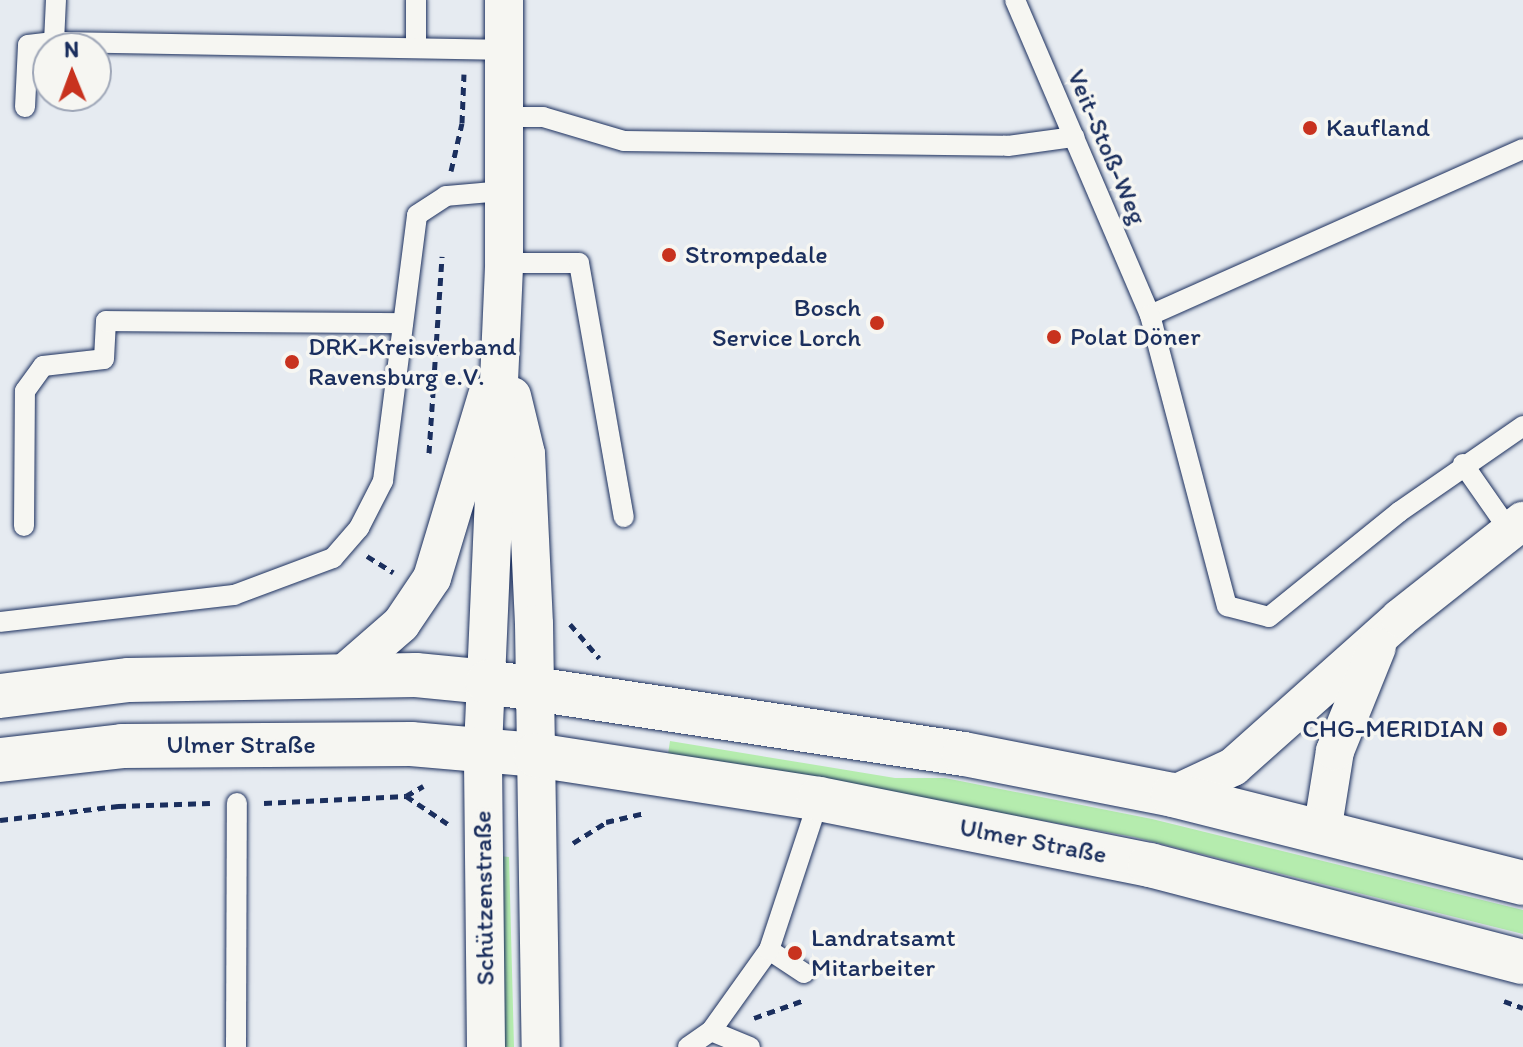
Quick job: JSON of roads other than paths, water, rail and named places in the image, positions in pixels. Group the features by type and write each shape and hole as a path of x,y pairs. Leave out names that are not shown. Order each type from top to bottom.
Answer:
{"main road":[{"path":"0,696 129,680 416,675 488,682 964,754 1173,795 1523,883"},
{"name":"Ulmer Straße","path":"0,760 122,746 411,744 536,755 819,799 1150,865 1523,962"}],"street":[{"path":"483,748 504,263 502,117 484,49 504,0"},
{"path":"340,677 401,624 432,578 501,348"},
{"path":"501,348 526,454 536,755"},
{"path":"1173,795 1233,767 1380,641 1400,618 1516,526"},
{"path":"1322,832 1335,751 1380,641"},
{"name":"Schützenstraße","path":"483,748 486,1047"},
{"name":"Schützenstraße","path":"536,755 541,1047"}],"lane":[{"path":"54,32 56,0"},
{"path":"416,0 416,47"},
{"name":"Veit-Stoß-Weg","path":"1015,0 1150,315 1227,606 1269,617 1463,464"},
{"path":"112,43 484,49"},
{"path":"25,107 28,45 32,45"},
{"path":"502,117 543,117 624,141 1008,146 1074,137"},
{"path":"1150,315 1523,149"},
{"path":"0,622 234,595 333,558 359,528 383,481 417,215 446,196 503,184"},
{"path":"504,263 579,263 624,517"},
{"path":"24,526 25,391 43,366 104,359 106,321 403,323"},
{"path":"1516,526 1463,464 1523,426"},
{"path":"688,1047 711,1031 769,950 819,799"},
{"path":"236,1047 237,803"},
{"path":"769,950 804,973"},
{"path":"711,1031 750,1047"}],"place":[{"name":"Kaufland","path":"1310,128"},
{"name":"Strompedale","path":"669,255"},
{"name":"Bosch Service Lorch","path":"877,323"},
{"name":"Polat Döner","path":"1054,337"},
{"name":"DRK-Kreisverband Ravensburg e.V.","path":"292,362"},
{"name":"CHG-MERIDIAN","path":"1500,729"},
{"name":"Landratsamt Mitarbeiter","path":"795,953"}]}
